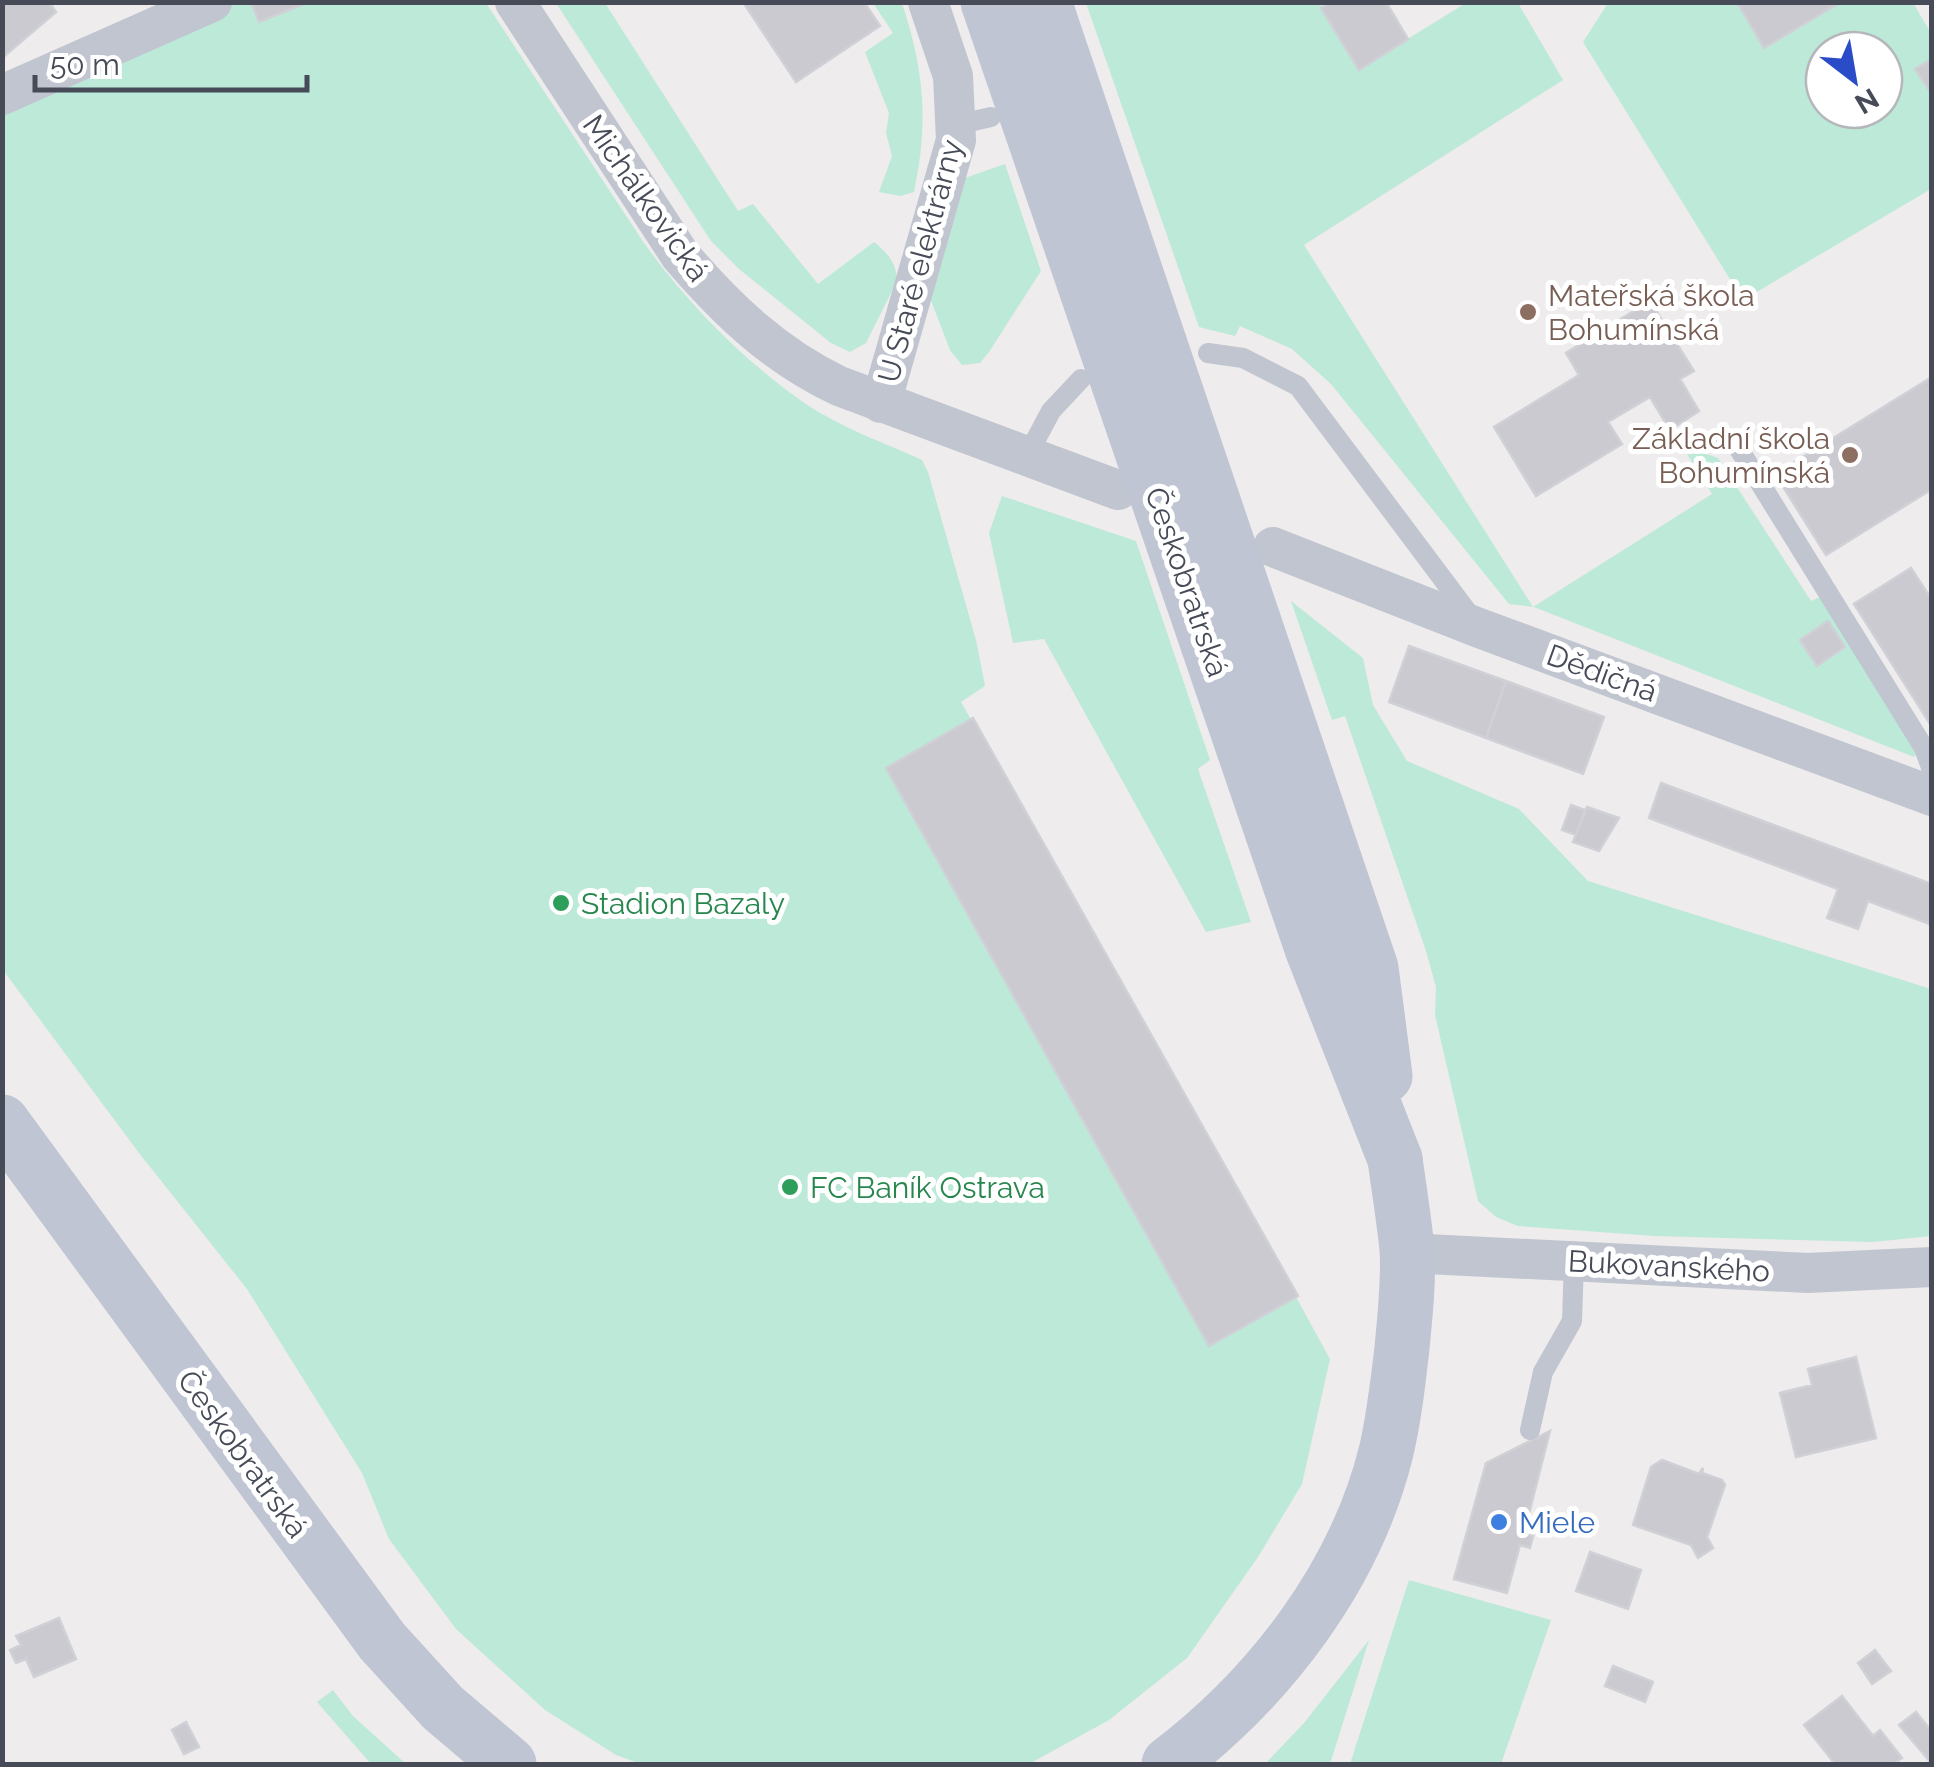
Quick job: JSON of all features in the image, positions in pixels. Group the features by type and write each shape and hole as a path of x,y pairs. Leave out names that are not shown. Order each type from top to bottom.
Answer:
{"street":[{"path":"2,95 212,2"},
{"name":"Michálkovická","path":"515,2 666,236 710,290 760,337 797,364 881,403 1027,456"},
{"name":"U Staré elektrárny","path":"881,403 956,140 974,121 928,2"},
{"name":"Českobratrská","path":"988,2 1313,951 1395,1159"},
{"name":"Českobratrská","path":"1044,2 1371,968 1407,1253 1394,1414 1386,1454 1357,1532 1312,1612 1271,1668 1216,1725 1168,1764"},
{"path":"1027,456 1118,490"},
{"name":"Dědičná","path":"1273,547 1932,796"},
{"name":"Českobratrská","path":"2,1122 382,1641 443,1708 509,1764"},
{"name":"Bukovanského","path":"1407,1253 1808,1272 1932,1267"}],"lane":[{"path":"1208,353 1243,358 1298,386 1479,628"},
{"path":"1027,456 1051,411 1081,379"},
{"path":"1694,444 1734,441 1914,731 1932,770"},
{"path":"1530,1430 1543,1372 1572,1321 1574,1261"}],"green space":[{"name":"Stadion Bazaly","path":"212,3 486,3 644,243 698,309 737,349 803,402 846,427 922,460 928,472 976,640 985,686 961,702 1162,1053 1330,1359 1302,1484 1258,1557 1187,1658 1109,1720 1029,1764 641,1764 616,1755 545,1710 456,1629 389,1539 362,1473 247,1289 139,1153 3,970 3,95"},
{"path":"556,3 605,3 738,211 753,204 818,284 874,242 883,250 893,264 897,281 866,343 850,352 831,343 739,269 711,241"},
{"path":"873,3 902,3 919,74 923,119 919,166 914,192 900,196 879,192 892,156 886,133 889,113 865,52 893,33"},
{"path":"1086,3 1322,3 1321,9 1359,69 1466,3 1518,3 1563,80 1304,245 1533,607 1509,604 1331,384 1292,349 1240,326 1235,336 1199,327"},
{"path":"1608,3 1913,3 1931,33 1931,189 1743,300 1583,42"},
{"path":"1005,164 1041,271 980,363 962,365 950,350 930,298 962,179"},
{"path":"1704,453 1718,458 1811,601 1820,597 1918,753 1914,757 1533,607 1712,494 1687,454"},
{"path":"1002,496 1136,541 1210,760 1198,769 1251,922 1206,932 1044,639 1013,643 989,533"},
{"path":"1291,601 1363,658 1373,705 1407,761 1519,809 1588,881 1931,989 1931,1236 1873,1242 1654,1236 1518,1226 1496,1217 1478,1201 1435,1015 1436,987 1426,951 1345,716 1332,720"},
{"path":"1409,1580 1551,1620 1501,1764 1350,1764"},
{"path":"1369,1640 1330,1764 1265,1764 1304,1723"},
{"path":"333,1690 353,1716 406,1764 371,1764 317,1702"}],"building":[{"path":"2,2 49,2 56,12 2,58"},
{"path":"251,2 309,2 259,22"},
{"path":"743,2 864,2 880,26 796,82"},
{"path":"1330,2 1386,2 1408,39 1359,70 1321,8"},
{"path":"1737,2 1835,2 1836,5 1764,48"},
{"path":"1932,59 1932,94 1915,69"},
{"path":"1650,301 1694,371 1680,379 1699,411 1670,430 1650,397 1608,422 1622,444 1536,496 1494,427 1579,375 1566,353"},
{"path":"1932,377 1932,489 1826,555 1775,474"},
{"path":"1911,568 1932,600 1932,727 1854,604"},
{"path":"1828,621 1845,647 1817,666 1800,640"},
{"path":"1409,646 1506,681 1486,738 1389,702"},
{"path":"1506,681 1604,717 1583,774 1486,738"},
{"path":"973,718 1298,1296 1209,1346 886,768"},
{"path":"1661,783 1932,884 1932,925 1868,901 1858,929 1827,918 1838,889 1649,818"},
{"path":"1571,805 1585,810 1576,835 1562,830"},
{"path":"1587,807 1619,818 1599,851 1573,842"},
{"path":"1856,1357 1876,1438 1796,1457 1780,1393 1812,1385 1808,1369"},
{"path":"1550,1431 1524,1533 1533,1536 1530,1548 1520,1545 1507,1593 1454,1579 1486,1463"},
{"path":"1662,1460 1699,1474 1703,1468 1702,1473 1722,1480 1725,1485 1707,1537 1713,1548 1698,1558 1691,1545 1633,1525 1651,1467"},
{"path":"1590,1552 1641,1570 1628,1609 1576,1591"},
{"path":"59,1618 76,1659 34,1677 26,1659 16,1663 10,1650 21,1645 16,1636"},
{"path":"1875,1650 1891,1671 1872,1684 1858,1663"},
{"path":"1613,1666 1653,1682 1645,1702 1605,1686"},
{"path":"1842,1696 1873,1736 1880,1730 1902,1758 1893,1764 1835,1764 1804,1725"},
{"path":"1916,1712 1932,1732 1932,1764 1899,1725"},
{"path":"186,1722 199,1747 184,1754 172,1730"}],"place":[{"name":"Mateřská škola Bohumínská","path":"1528,312"},
{"name":"Základní škola Bohumínská","path":"1850,455"},
{"name":"Stadion Bazaly","path":"561,903"},
{"name":"FC Baník Ostrava","path":"790,1187"},
{"name":"Miele","path":"1499,1522"}]}
